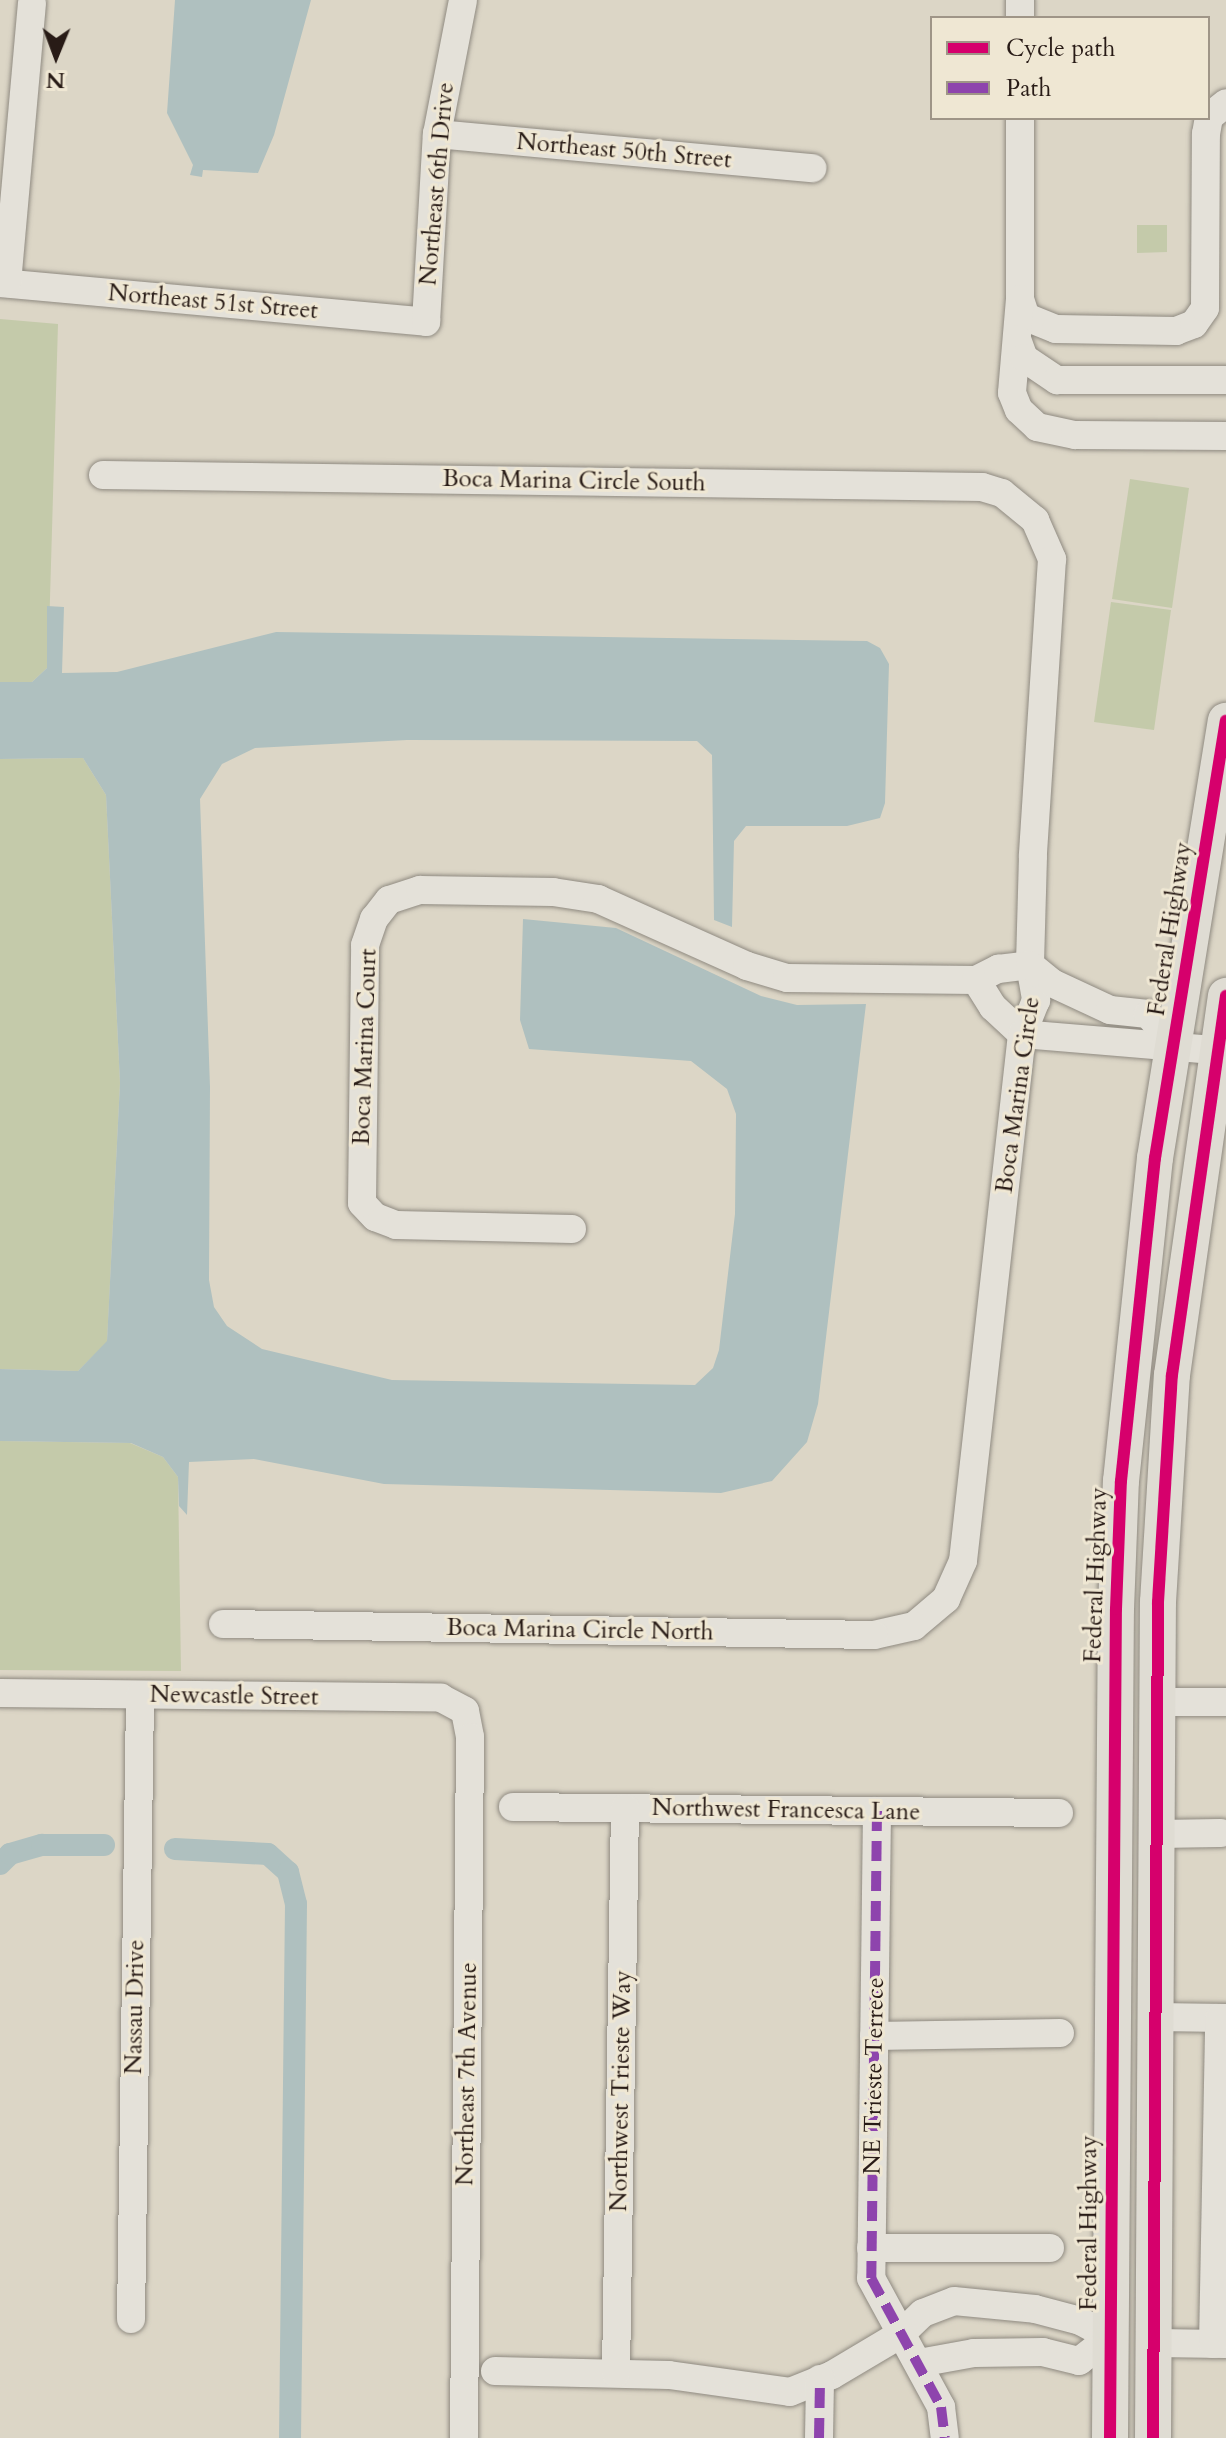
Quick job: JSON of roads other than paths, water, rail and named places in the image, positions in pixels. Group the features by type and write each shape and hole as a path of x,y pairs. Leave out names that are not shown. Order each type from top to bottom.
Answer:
{"main road":[{"name":"Federal Highway","path":"1110,2438 1116,1609 1130,1370 1173,1044 1226,721"},
{"path":"1153,2437 1158,1602 1172,1375 1221,1051 1226,996"},
{"path":"1116,1609 1134,1666 1158,1702"},
{"path":"1115,1697 1139,1733 1157,1791"},
{"path":"1111,2261 1130,2318 1154,2343"},
{"path":"1110,2337 1132,2377 1153,2437"}],"street":[{"name":"Northeast 6th Drive","path":"426,322 437,134 463,0"},
{"path":"3,283 32,3"},
{"path":"1210,116 1226,103"},
{"path":"1020,120 1020,299 1012,393 1019,410 1037,427 1075,435 1226,436"},
{"path":"1020,299 1026,317 1056,329 1176,331 1194,324 1205,308 1209,120"},
{"name":"Northeast 50th Street","path":"437,134 812,168"},
{"name":"Northeast 51st Street","path":"3,283 426,322"},
{"path":"1017,339 1024,358 1057,380 1226,380"},
{"name":"Boca Marina Circle South","path":"103,475 982,487 1011,499 1035,520"},
{"name":"Boca Marina Circle","path":"932,1615 957,1581 963,1561 1022,1034 1036,1000 1030,965 1053,579 1049,548 1035,520"},
{"name":"Boca Marina Court","path":"572,1229 396,1225 375,1217 362,1203 365,945 374,919 389,900 420,890 553,892 620,905 747,966 787,978 976,980 998,969 1030,965"},
{"path":"1030,965 1052,983 1110,1010 1148,1014 1173,1044"},
{"path":"976,980 993,1007 1022,1034 1143,1048 1173,1044 1221,1051"},
{"name":"Boca Marina Circle North","path":"223,1624 874,1635 894,1633 932,1615"},
{"name":"Newcastle Street","path":"0,1693 441,1698 465,1711"},
{"name":"Nassau Drive","path":"131,2319 140,1695"},
{"path":"1158,1702 1226,1702"},
{"name":"Northeast 7th Avenue","path":"464,2438 470,1737 465,1711"},
{"name":"Northwest Francesca Lane","path":"513,1807 1059,1813"},
{"name":"Northwest Trieste Way","path":"616,2373 625,1808"},
{"name":"NE Trieste Terrece","path":"877,1811 871,2278 941,2407 945,2438"},
{"path":"1157,1834 1221,1833"},
{"path":"1154,2343 1220,2344 1222,2077 1222,2018 1156,2017"},
{"path":"874,2036 1060,2033"},
{"path":"871,2248 1050,2248"},
{"path":"495,2371 669,2375 790,2392 901,2334 923,2313 954,2301 983,2300 1080,2321 1110,2337 1079,2361 1043,2352 988,2353 919,2363"},
{"path":"819,2438 820,2379"}],"waterway":[{"path":"0,1864 10,1854 42,1845 104,1845"},
{"path":"175,1849 268,1854 288,1872 296,1904 290,2438"}]}
